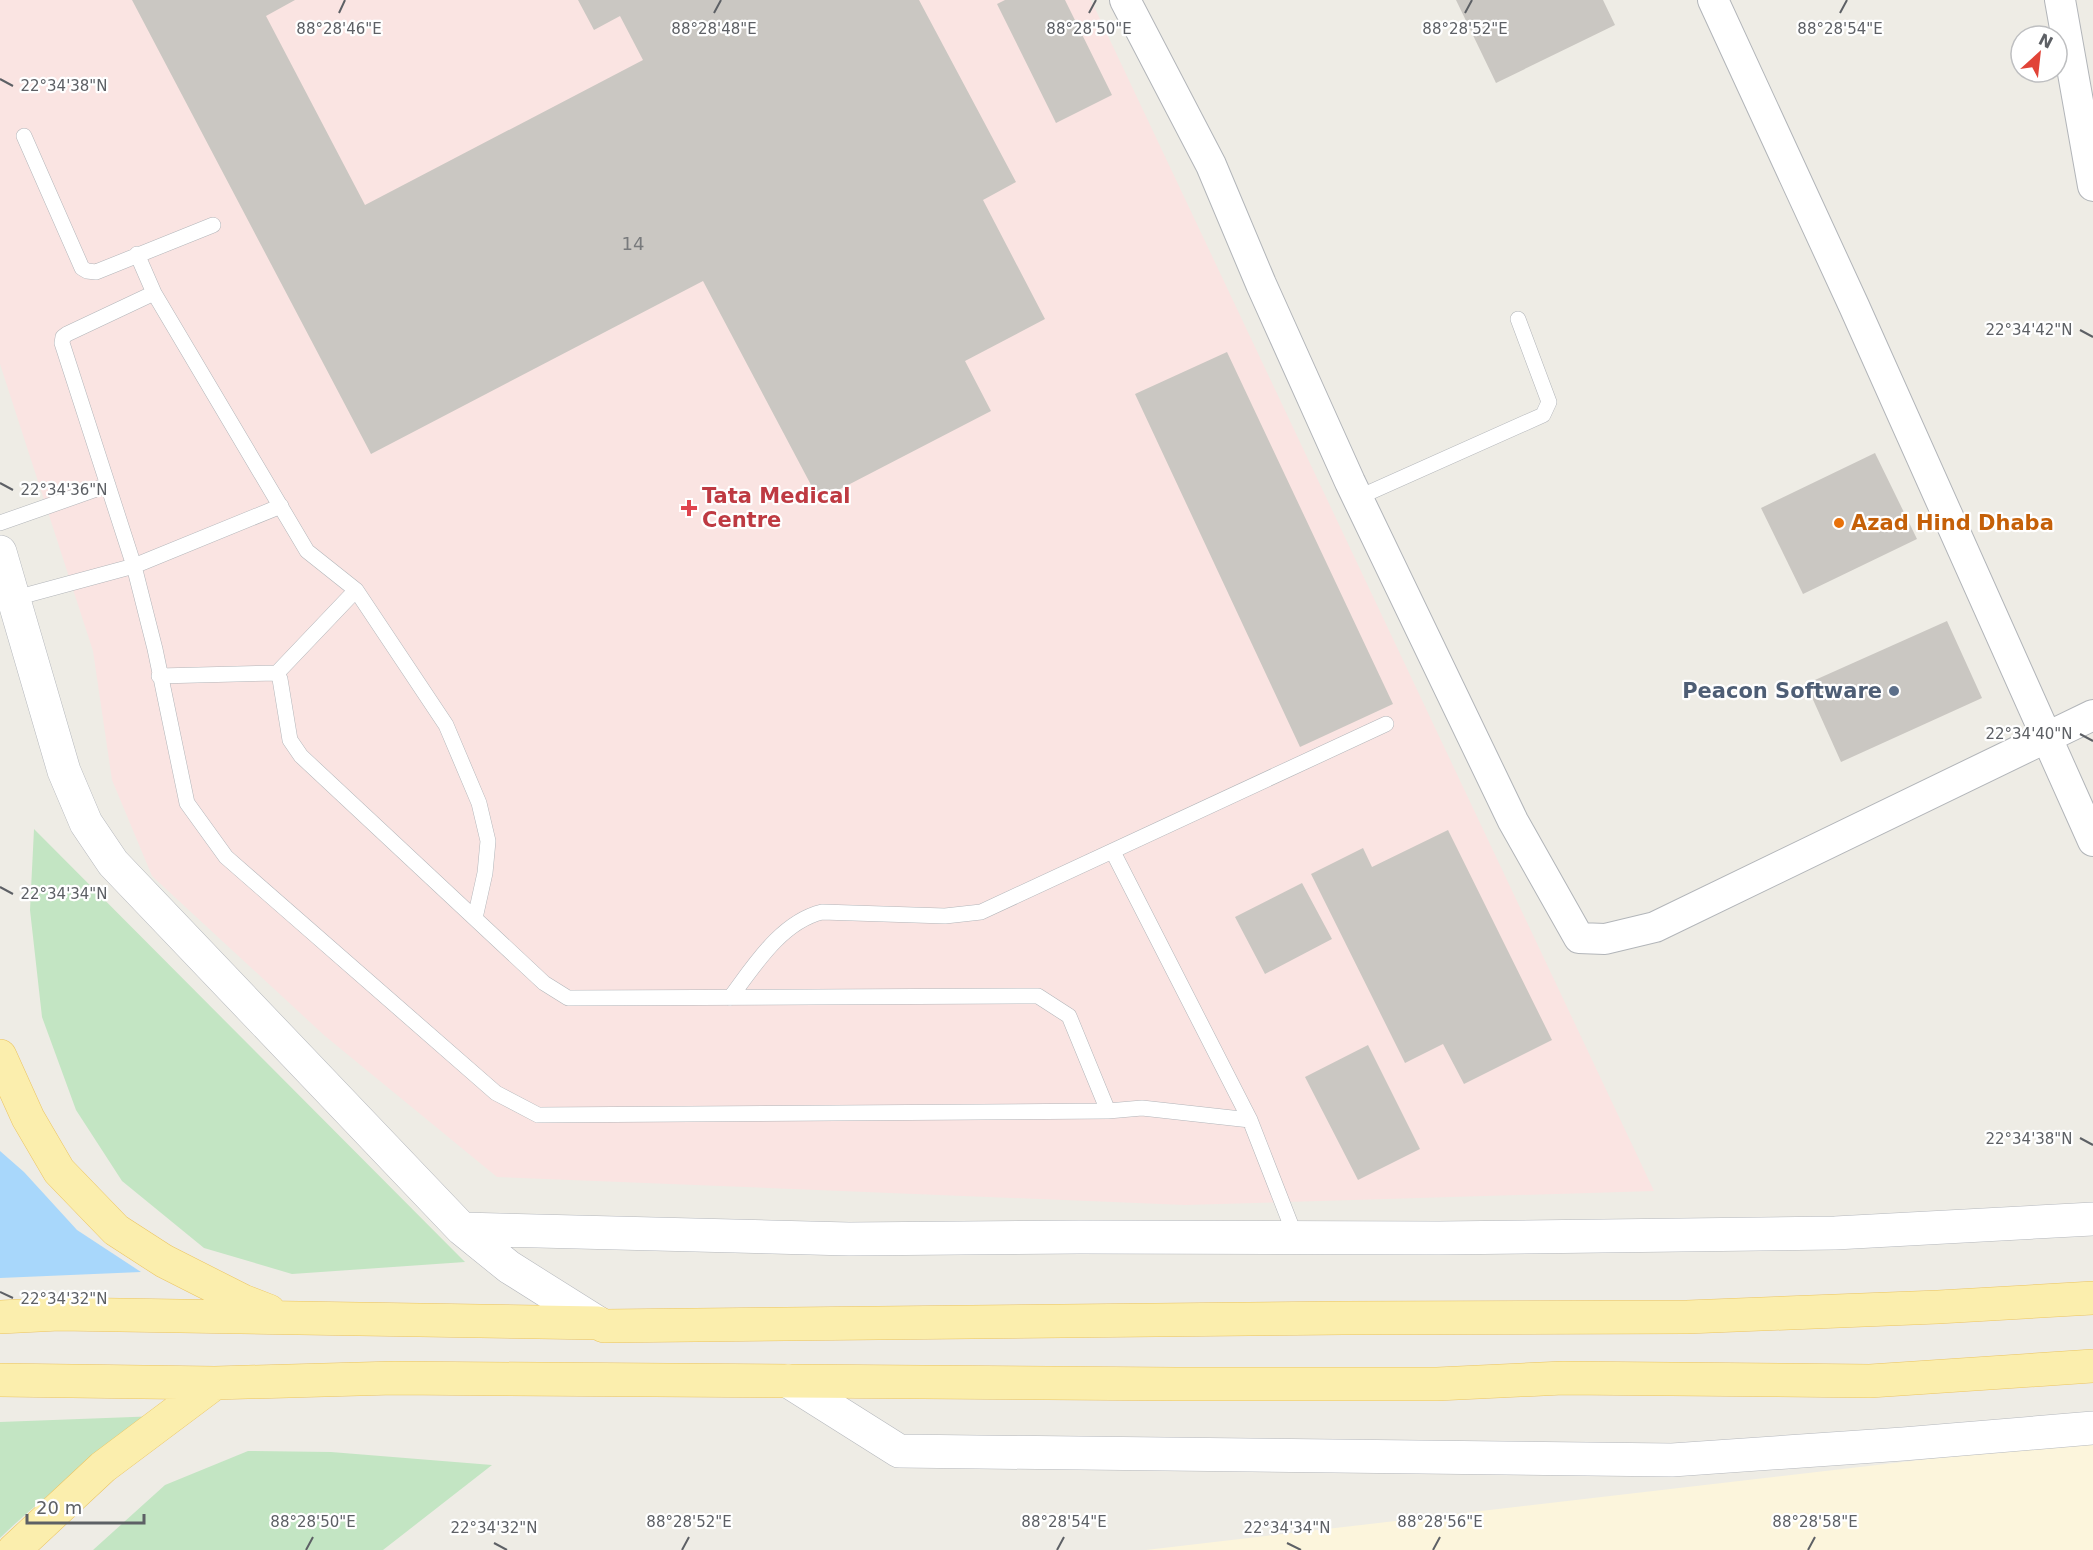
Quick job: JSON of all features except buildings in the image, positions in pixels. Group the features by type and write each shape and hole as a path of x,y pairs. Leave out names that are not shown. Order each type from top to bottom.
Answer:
{"main road":[{"path":"0,1056 28,1118 59,1171 116,1230 174,1266 243,1301 288,1319"},
{"path":"0,1317 59,1314 598,1323 604,1326 1343,1318 1687,1317 2093,1298"},
{"path":"0,1380 215,1383 394,1378 1437,1384 1563,1378 1870,1381 2093,1366"},
{"path":"14,1550 103,1467 215,1383"}],"street":[{"path":"1125,0 1211,165 1261,284 1358,498 1513,821 1579,938 1605,939 1655,927 2093,716"},
{"path":"1713,0 1854,306 2093,841"},
{"path":"2060,0 2093,186"},
{"path":"0,552 7,600 64,771 86,823 113,863 462,1228 509,1268 598,1323"},
{"path":"462,1228 849,1239 1439,1238 1835,1233 2093,1219"},
{"path":"788,1381 899,1451 1672,1460 2093,1428"}],"lane":[{"path":"24,136 82,268 87,271 96,272 213,225"},
{"path":"137,254 154,293 307,551 356,590 446,725 479,803 488,841 485,873 475,918"},
{"path":"154,293 63,337 62,343 134,566 155,649 187,803 226,857 496,1093 538,1115 1108,1111 1142,1108 1250,1120"},
{"path":"1358,498 1543,415 1549,402 1518,319"},
{"path":"0,523 108,485"},
{"path":"7,600 134,566 281,506"},
{"path":"159,676 277,673 356,590"},
{"path":"277,673 290,740 301,756 544,983 568,998 1038,996 1069,1016 1108,1111"},
{"path":"730,998 768,948 793,927 812,915 822,912 945,915 981,912 1386,724"},
{"path":"1113,852 1250,1120 1296,1238"}],"shaded area":[{"name":"Tata Medical Centre","path":"0,0 1091,0 1654,1191 1185,1205 497,1177 325,1036 152,876 112,780 93,651 0,364"},
{"path":"2093,1440 2093,1550 1146,1550"}],"green space":[{"path":"34,829 465,1262 292,1274 204,1248 122,1181 76,1110 42,1017 30,910"},
{"path":"159,1416 57,1489 0,1538 0,1422"},
{"path":"248,1451 331,1452 492,1465 383,1550 93,1550 165,1485"}],"water":[{"path":"0,1151 24,1172 77,1230 141,1272 0,1278"}],"place":[{"name":"Tata Medical Centre","path":"689,508"},
{"name":"Azad Hind Dhaba","path":"1839,523"},
{"name":"Peacon Software","path":"1894,691"}]}
